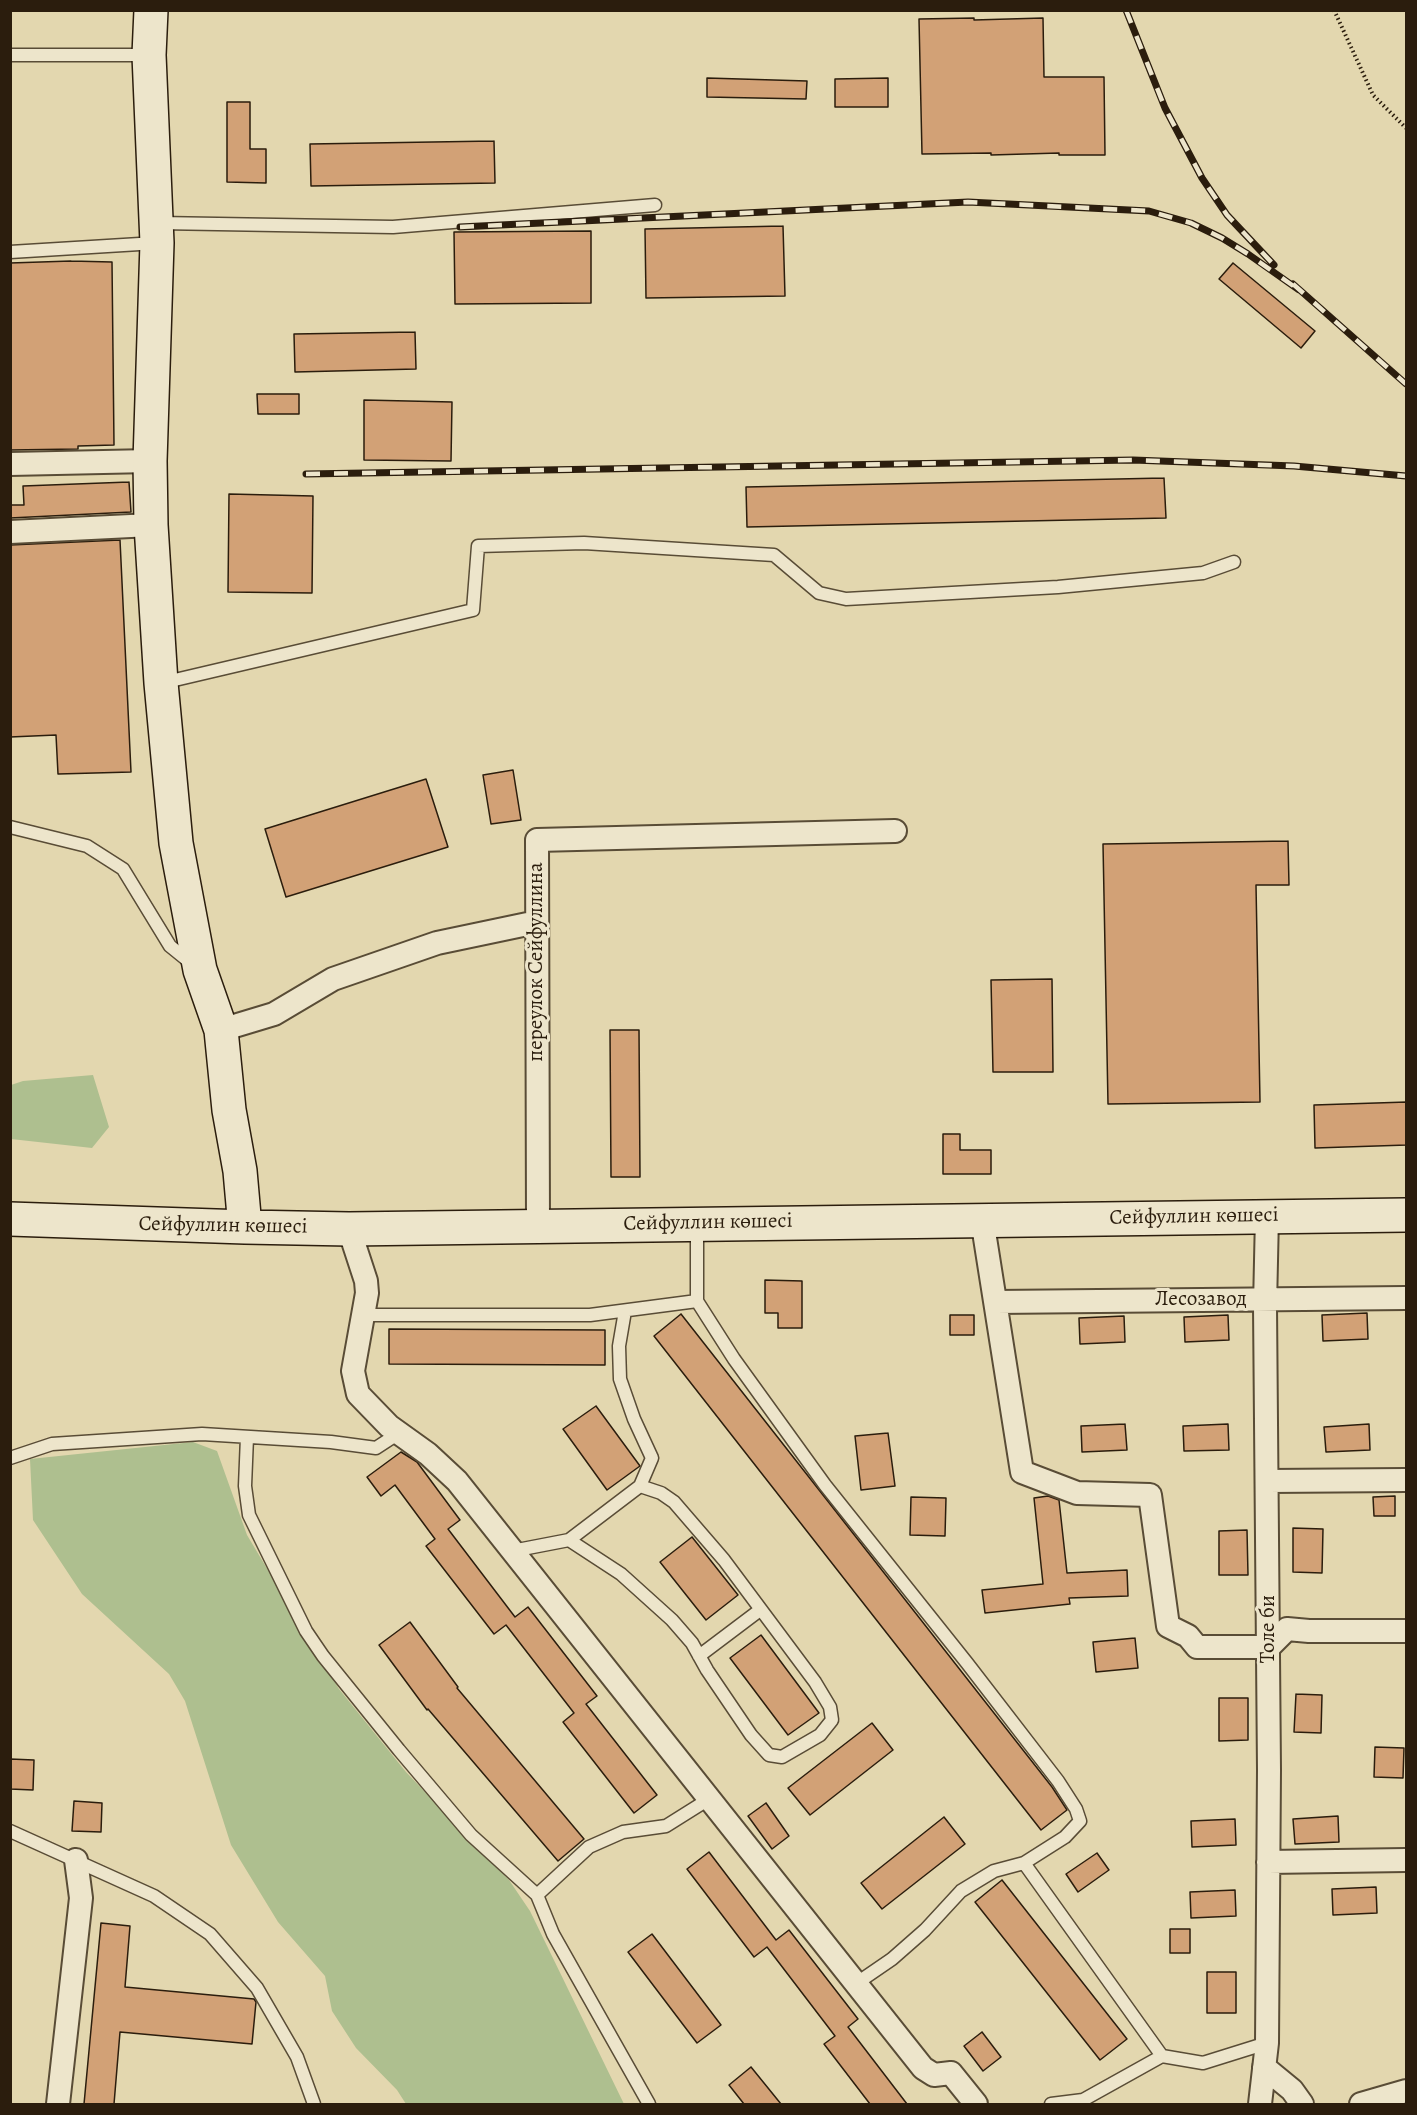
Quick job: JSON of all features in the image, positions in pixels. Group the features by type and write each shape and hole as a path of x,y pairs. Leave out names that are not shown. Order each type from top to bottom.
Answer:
{"main road":[{"path":"151,10 149,55 157,233 150,461 151,525 161,683 176,843 200,970 221,1030 229,1110 240,1171 245,1227"},
{"name":"Сейфуллин көшесі","path":"10,1219 349,1228 1407,1215"}],"street":[{"path":"10,464 150,461"},
{"path":"10,532 151,525"},
{"name":"переулок Сейфуллина","path":"538,1226 537,840 895,831"},
{"path":"221,1030 274,1014 333,979 438,943 537,922"},
{"name":"Толе би","path":"1260,2104 1267,2043 1269,1647 1265,1300 1267,1216"},
{"path":"982,1219 1023,1472 1077,1493 1150,1496 1168,1626 1188,1636 1197,1647 1269,1647 1287,1629 1407,1631"},
{"path":"349,1228 366,1281 367,1293 352,1371 358,1394 399,1433 428,1454 457,1481 923,2068 934,2075 951,2073 976,2104"},
{"name":"Лесозавод","path":"996,1302 1407,1298"},
{"path":"1268,1481 1407,1480"},
{"path":"58,2104 81,1898 76,1860"},
{"path":"1268,1862 1407,1860"},
{"path":"1264,2067 1292,2090 1302,2104"},
{"path":"1360,2104 1407,2091"}],"lane":[{"path":"10,55 149,55"},
{"path":"10,252 157,233 393,226 655,205"},
{"path":"161,683 473,610 478,546 584,543 774,555 819,593 846,600 1058,587 1203,573 1234,562"},
{"path":"10,827 87,846 123,869 147,912 170,946 200,970"},
{"path":"697,1223 697,1301 734,1359 825,1485 1058,1781 1076,1809 1080,1821 1065,1837 1024,1863 994,1871 961,1891 925,1930 892,1959 857,1983"},
{"path":"363,1315 590,1315 697,1301"},
{"path":"512,1551 569,1540 640,1486 652,1458 634,1419 620,1379 619,1346 625,1311"},
{"path":"10,1458 52,1444 202,1434 331,1442 376,1448 399,1433"},
{"path":"247,1437 245,1486 249,1515 306,1631 323,1656 399,1750 471,1835 537,1895 554,1934 649,2104"},
{"path":"569,1540 629,1582 672,1620 692,1643 751,1735 769,1755 782,1757 820,1735 832,1720 830,1707 815,1682 724,1560 674,1502 662,1493 640,1486"},
{"path":"699,1656 760,1610"},
{"path":"537,1895 589,1847 624,1832 666,1826 709,1800"},
{"path":"10,1831 154,1896 210,1934 257,1989 297,2057 314,2104"},
{"path":"1024,1863 1162,2056"},
{"path":"1051,2104 1083,2100 1162,2056 1203,2063 1267,2043"}],"path":[{"path":"1334,10 1373,95 1407,128"}],"green space":[{"path":"93,1075 109,1127 92,1148 11,1139 11,1085 23,1081"},
{"path":"193,1442 217,1451 247,1535 339,1689 406,1772 509,1880 530,1911 624,2104 406,2104 397,2090 356,2048 332,2011 325,1976 278,1922 231,1845 185,1701 169,1674 82,1594 33,1520 30,1459"}],"building":[{"path":"974,18 974,20 1043,18 1044,77 1104,77 1105,155 922,154 919,19"},
{"path":"707,78 807,81 806,99 707,97"},
{"path":"888,78 888,107 835,107 835,79"},
{"path":"227,102 250,102 250,149 266,149 266,183 227,182"},
{"path":"494,141 495,183 311,186 310,144"},
{"path":"783,226 785,296 646,298 645,229"},
{"path":"591,231 591,303 455,304 454,232"},
{"path":"112,262 114,445 78,446 78,449 10,450 10,263"},
{"path":"1233,263 1315,331 1301,348 1219,279"},
{"path":"415,332 416,369 295,372 294,334"},
{"path":"257,394 299,394 299,414 258,414"},
{"path":"364,400 452,402 451,461 364,460"},
{"path":"1164,478 1166,518 747,527 746,487"},
{"path":"129,482 131,512 10,518 10,505 24,505 23,486"},
{"path":"229,494 313,496 312,593 228,592"},
{"path":"120,540 131,772 58,774 56,735 10,737 10,545"},
{"path":"513,770 521,820 491,824 483,775"},
{"path":"426,779 448,847 286,897 265,829"},
{"path":"1288,841 1289,885 1256,885 1260,1102 1108,1104 1103,844"},
{"path":"1052,979 1053,1072 993,1072 991,980"},
{"path":"610,1030 639,1030 640,1177 611,1177"},
{"path":"1407,1102 1407,1145 1315,1148 1314,1105"},
{"path":"943,1134 960,1134 960,1150 991,1150 991,1174 943,1174"},
{"path":"765,1280 802,1281 802,1328 778,1328 778,1313 765,1313"},
{"path":"1367,1313 1368,1339 1323,1341 1322,1315"},
{"path":"681,1314 1052,1787 1067,1810 1041,1830 654,1336"},
{"path":"950,1315 974,1315 974,1335 950,1335"},
{"path":"1228,1315 1229,1340 1185,1342 1184,1317"},
{"path":"1124,1316 1125,1342 1080,1344 1079,1318"},
{"path":"389,1329 605,1330 605,1365 389,1364"},
{"path":"596,1406 640,1466 607,1490 563,1429"},
{"path":"1125,1424 1127,1450 1082,1452 1081,1426"},
{"path":"1228,1424 1229,1450 1184,1451 1183,1426"},
{"path":"1369,1424 1370,1450 1326,1452 1324,1427"},
{"path":"888,1433 895,1486 861,1490 855,1436"},
{"path":"401,1452 417,1462 460,1520 448,1529 515,1617 528,1607 597,1696 586,1704 657,1795 634,1813 563,1722 574,1713 506,1625 494,1634 426,1546 435,1539 395,1485 381,1496 367,1477"},
{"path":"1048,1496 1059,1500 1067,1573 1127,1570 1128,1596 1069,1598 1070,1604 985,1613 982,1590 1043,1584 1034,1498"},
{"path":"1395,1496 1395,1516 1374,1516 1373,1497"},
{"path":"911,1497 946,1498 945,1536 910,1535"},
{"path":"1293,1528 1323,1529 1322,1573 1293,1572"},
{"path":"1247,1530 1248,1575 1219,1575 1219,1531"},
{"path":"692,1537 738,1595 706,1620 660,1562"},
{"path":"410,1622 457,1688 584,1839 558,1861 427,1710 379,1645"},
{"path":"761,1635 819,1713 788,1735 730,1658"},
{"path":"1135,1638 1138,1668 1096,1672 1093,1642"},
{"path":"1296,1694 1322,1695 1321,1733 1294,1732"},
{"path":"1219,1698 1248,1698 1248,1740 1219,1741"},
{"path":"872,1723 893,1750 810,1815 788,1788"},
{"path":"1375,1747 1404,1748 1403,1778 1374,1777"},
{"path":"10,1759 34,1760 33,1790 10,1789"},
{"path":"74,1801 102,1803 101,1832 72,1831"},
{"path":"766,1803 789,1836 772,1849 748,1816"},
{"path":"1338,1816 1339,1842 1295,1844 1293,1819"},
{"path":"944,1817 965,1844 882,1909 861,1883"},
{"path":"1235,1819 1236,1845 1192,1847 1191,1821"},
{"path":"709,1852 776,1940 789,1930 858,2019 848,2027 907,2104 870,2104 824,2044 835,2036 767,1947 754,1957 687,1869"},
{"path":"1097,1853 1109,1870 1078,1892 1066,1874"},
{"path":"1002,1880 1127,2039 1100,2060 975,1902"},
{"path":"1376,1887 1377,1913 1333,1915 1332,1889"},
{"path":"1235,1890 1236,1916 1191,1918 1190,1892"},
{"path":"101,1923 130,1926 125,1987 254,1999 256,2002 252,2044 120,2032 114,2104 84,2104"},
{"path":"1170,1929 1190,1929 1190,1953 1170,1953"},
{"path":"652,1934 721,2025 697,2043 628,1952"},
{"path":"1207,1972 1236,1972 1236,2013 1207,2013"},
{"path":"982,2032 1001,2057 983,2071 964,2046"},
{"path":"751,2067 781,2104 744,2104 729,2085"}],"railway":[{"path":"1126,10 1165,108 1202,178 1227,215 1274,265"},
{"path":"460,227 968,202 1149,211 1191,223 1222,238 1299,290"},
{"path":"1293,284 1406,384"},
{"path":"306,474 1133,460 1294,466 1406,476"}]}
